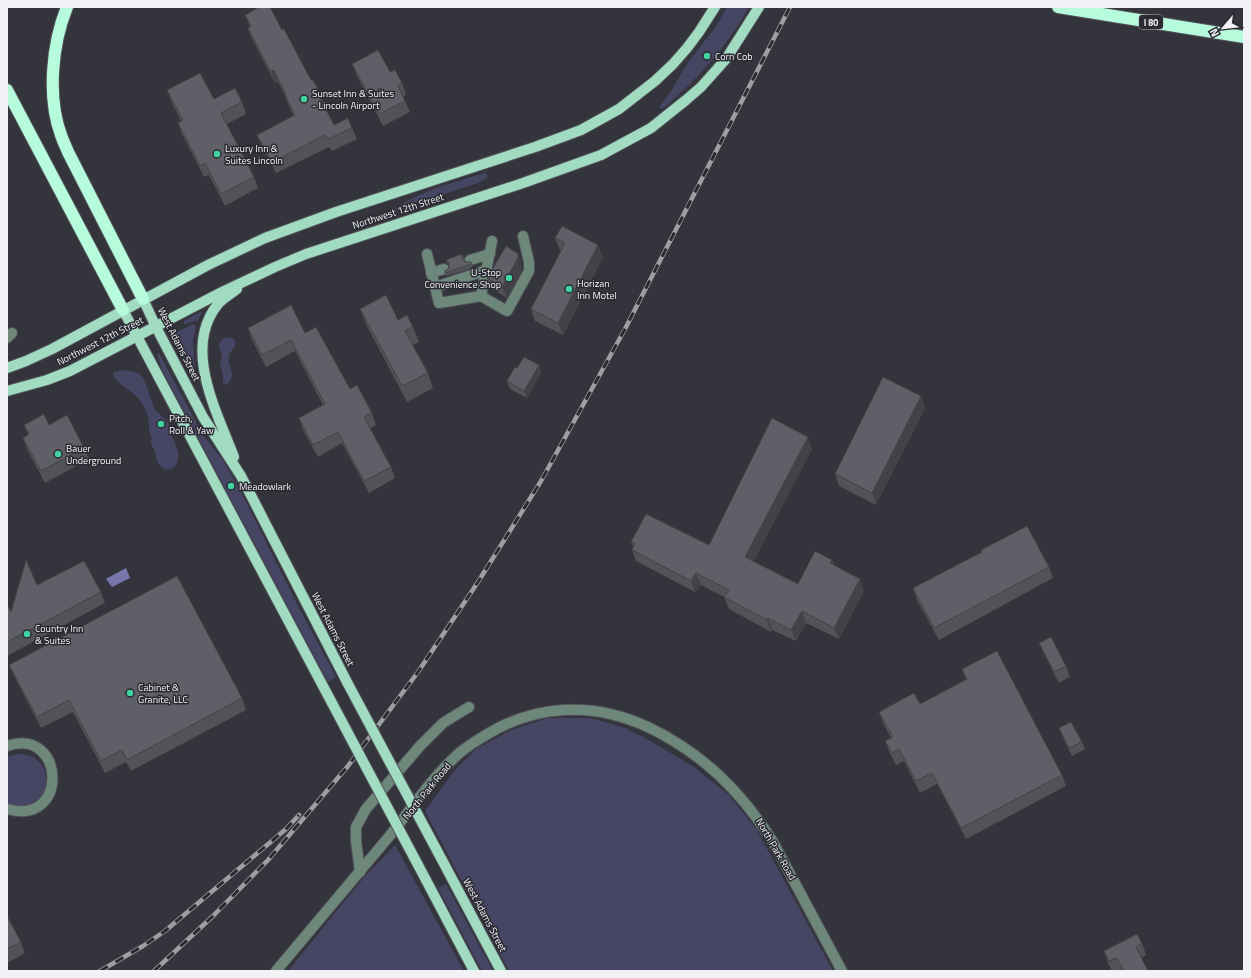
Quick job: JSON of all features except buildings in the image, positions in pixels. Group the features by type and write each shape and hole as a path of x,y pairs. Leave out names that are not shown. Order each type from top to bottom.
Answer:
{"highway":[{"path":"67,7 62,19 56,44 53,67 55,112 60,134 143,299"},
{"name":"I 80","path":"1058,7 1244,37"},
{"path":"7,90 123,310"}],"main road":[{"name":"Northwest 12th Street","path":"7,368 52,349 208,265 265,238 336,212 535,147 587,127 618,109 655,81 687,48 715,7"},
{"name":"Northwest 12th Street","path":"7,391 47,380 64,373 248,279 306,254 601,156 651,128 701,87 726,59 759,7"},
{"path":"241,476 211,399 203,366 202,351 204,335 209,318 219,304 248,279"},
{"name":"West Adams Street","path":"143,299 203,417 241,476 348,684 501,971"},
{"path":"123,310 474,971"}],"street":[{"path":"426,254 439,303 481,296 507,310 529,271 529,262 523,236"},
{"path":"481,296 492,241"},
{"path":"470,260 490,254"},
{"path":"431,273 444,269"},
{"path":"434,287 487,270"},
{"path":"360,872 356,841 356,827 366,809 420,746 443,723 469,708"},
{"name":"North Park Road","path":"276,971 389,837 440,772 453,759 473,742 508,722 546,711 564,710 605,712 623,717 660,733 686,749 709,766 730,785 761,822 774,842 842,971"},
{"path":"7,746 14,744 26,744 37,748 49,761 54,778 49,796 36,808 16,812 7,809"}],"shaded area":[{"path":"727,7 749,7 721,49 699,75 662,109 659,107 670,93 687,64 714,29"},
{"path":"486,173 488,177 478,183 413,204 395,213 393,210 409,200 435,188"},
{"path":"202,312 198,321 184,324 184,321"},
{"path":"193,324 196,326 193,341 195,372 191,374 170,337"},
{"path":"224,338 233,338 235,343 229,355 232,378 226,385 223,384 223,375 220,365 222,355 219,347 219,343"},
{"path":"159,353 204,436 223,460 241,492 298,606 336,677 328,682 162,370 157,354"},
{"path":"124,370 135,372 141,376 155,409 169,424 179,456 175,467 167,469 157,462 155,451 151,444 152,438 149,430 148,415 135,394 119,383 113,375 114,372"},
{"path":"126,568 130,578 112,587 106,579"},
{"path":"548,718 590,718 625,728 649,740 694,767 729,795 757,830 833,971 509,971 425,811 454,771 476,749 511,730"},
{"path":"16,754 29,755 37,760 41,764 46,776 43,794 37,801 28,806 13,806 7,803 7,757"},
{"path":"395,845 464,971 288,971 365,876"},
{"path":"446,884 493,971 482,971 438,888"}],"railway":[{"path":"154,971 213,916 268,860 348,766 418,672 478,582 541,481 625,329 790,7"},
{"path":"100,971 143,946 165,931 286,829 299,815"}],"place":[{"name":"Corn Cob","path":"707,56"},
{"name":"Sunset Inn & Suites - Lincoln Airport","path":"304,99"},
{"name":"Luxury Inn & Suites Lincoln","path":"217,154"},
{"name":"U-Stop Convenience Shop","path":"509,278"},
{"name":"Horizan Inn Motel","path":"569,289"},
{"name":"Pitch, Roll & Yaw","path":"161,424"},
{"name":"Bauer Underground","path":"58,454"},
{"name":"Meadowlark","path":"231,486"},
{"name":"Country Inn & Suites","path":"27,634"},
{"name":"Cabinet & Granite, LLC","path":"130,693"}]}
